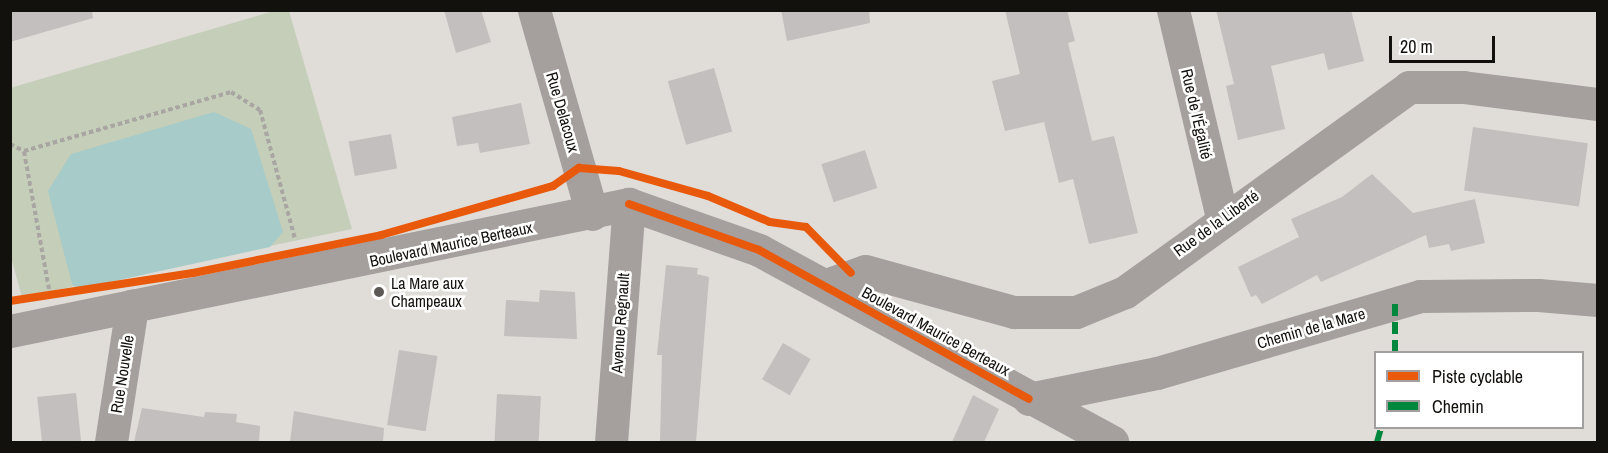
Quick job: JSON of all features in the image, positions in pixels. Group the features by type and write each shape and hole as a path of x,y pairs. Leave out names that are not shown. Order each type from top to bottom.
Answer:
{"street":[{"name":"Rue Delacoux","path":"534,10 592,214"},
{"name":"Rue de l'Égalité","path":"1173,10 1222,217"},
{"name":"Rue de la Liberté","path":"826,285 865,271 1014,312 1076,312 1125,292 1222,217 1409,87 1463,87 1598,105"},
{"name":"Boulevard Maurice Berteaux","path":"10,331 303,275 592,214 629,204 759,250 1029,399 1113,442"},
{"name":"Avenue Regnault","path":"611,442 629,204"},
{"name":"Chemin de la Mare","path":"1029,399 1157,373 1420,297 1538,295 1598,300"},
{"name":"Rue Nouvelle","path":"111,442 132,306"}],"path":[{"path":"10,144 24,151 231,92 260,110 303,275"},
{"path":"24,151 51,298"},
{"path":"41,299 62,296"}],"green space":[{"path":"274,11 289,11 352,229 22,297 11,257 10,88"}],"water":[{"path":"214,112 251,129 283,232 270,247 78,289 72,284 48,191 71,154"}],"building":[{"path":"10,10 92,10 93,18 10,42"},
{"path":"444,10 481,10 491,42 456,53"},
{"path":"781,10 869,10 870,23 787,41"},
{"path":"1005,10 1067,10 1075,41 1068,43 1092,141 1114,136 1138,233 1089,244 1073,179 1059,183 1044,122 1005,131 992,81 1020,74"},
{"path":"1216,10 1351,10 1364,61 1328,70 1324,53 1271,66 1285,129 1238,140 1226,86 1234,84"},
{"path":"714,68 732,131 686,145 668,81"},
{"path":"521,103 530,144 480,153 478,143 457,146 452,117"},
{"path":"1473,127 1588,143 1579,207 1464,190"},
{"path":"391,134 397,168 355,176 349,141"},
{"path":"865,150 877,188 834,202 821,164"},
{"path":"1372,174 1413,213 1475,199 1485,243 1451,251 1449,244 1429,248 1426,235 1321,282 1317,275 1262,304 1256,295 1251,297 1238,267 1299,237 1291,219 1342,197"},
{"path":"666,265 698,268 697,274 709,277 696,442 660,442 662,355 657,355"},
{"path":"540,290 575,292 577,339 504,336 506,300 539,302"},
{"path":"783,343 811,359 790,395 762,379"},
{"path":"399,350 438,356 426,431 387,425"},
{"path":"76,393 81,441 42,442 37,397"},
{"path":"497,394 541,396 539,442 494,442"},
{"path":"973,395 999,409 984,442 952,442"},
{"path":"142,408 204,417 205,412 237,414 236,422 260,426 259,442 134,442"},
{"path":"294,411 384,428 383,442 290,442"}],"marked path":[{"path":"1395,304 1395,351"},
{"path":"1377,442 1381,429"}],"cycle path":[{"path":"10,301 193,273 381,235 553,186 579,168 619,171 708,196 770,222 806,227 851,273"},
{"path":"629,204 759,250 1029,399"}],"place":[{"name":"La Mare aux Champeaux","path":"379,292"}]}
